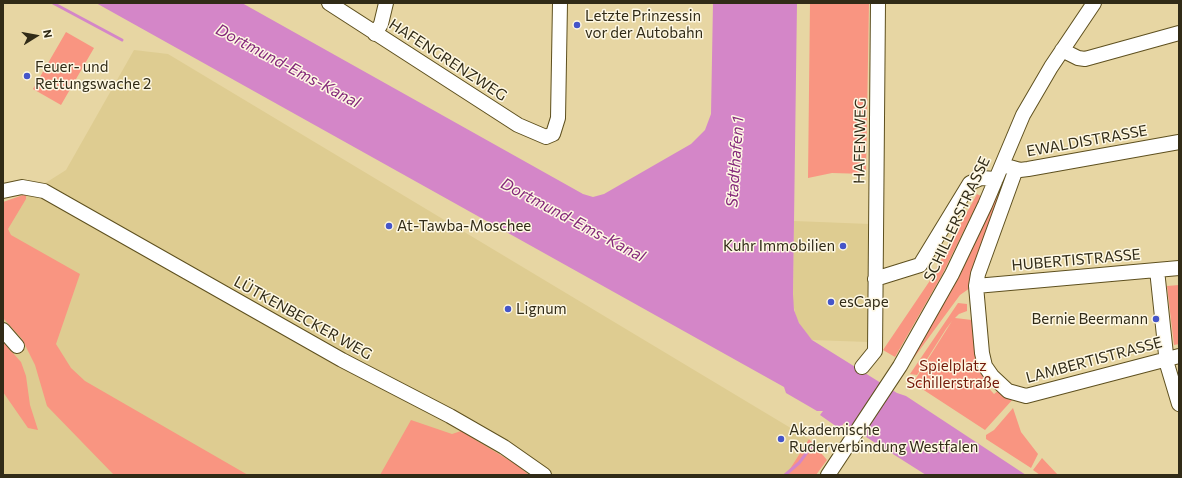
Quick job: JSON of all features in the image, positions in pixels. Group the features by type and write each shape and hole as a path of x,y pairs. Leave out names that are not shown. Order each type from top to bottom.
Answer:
{"street":[{"name":"HAFENGRENZWEG","path":"329,3 518,125 546,137 553,134 558,118 560,3"},
{"path":"375,34 384,14 386,3"},
{"name":"HAFENWEG","path":"862,367 875,351 878,3"},
{"name":"SCHILLERSTRASSE","path":"832,474 894,375 952,274 996,179 1023,114 1062,50 1094,3"},
{"path":"1062,50 1078,58 1085,59 1179,33"},
{"name":"EWALDISTRASSE","path":"1002,165 1016,169 1028,169 1179,142"},
{"path":"976,286 983,260 1016,169"},
{"path":"875,279 920,265 970,183 981,178 996,179"},
{"name":"LÜTKENBECKER WEG","path":"3,191 22,187 44,191 342,360 450,416 516,455 544,475"},
{"name":"HUBERTISTRASSE","path":"976,286 1179,268"},
{"path":"1157,270 1172,357 1171,382 1179,404"},
{"name":"LAMBERTISTRASSE","path":"976,286 982,353 985,366 1002,386 1018,395 1026,396 1060,388 1172,357"},
{"path":"3,330 17,346"}],"shaded area":[{"path":"134,50 168,54 809,439 786,475 3,475 3,210 66,170"},
{"path":"794,221 870,224 869,342 812,340 802,329 796,317 793,303"}],"green space":[{"path":"810,3 869,3 866,174 832,173 808,178"},
{"path":"66,32 94,48 61,105 33,89"},
{"path":"1002,186 1003,187 970,288 960,295 910,363 957,279"},
{"path":"26,194 26,199 8,229 11,235 80,274 56,344 71,368 85,381 248,475 114,475 47,406 35,365 22,339 3,318 3,202"},
{"path":"977,194 981,196 942,275 895,357 883,350 929,282"},
{"path":"1179,285 1179,344 1174,345 1167,286"},
{"name":"Spielplatz Schillerstraße","path":"958,303 967,304 967,311 959,314 955,318 972,320 987,379 984,383 994,394 999,390 1014,398 985,430 913,383 952,321 917,375 910,374"},
{"path":"3,342 21,362 26,376 30,405 38,430 28,428 3,392"},
{"path":"1013,408 1021,432 1038,454 1031,468 986,439 986,435 994,430"},
{"path":"411,420 452,434 461,431 517,465 529,475 380,475"},
{"path":"809,439 827,460 816,475 786,475"},
{"path":"1042,458 1058,475 1040,475 1033,470"}],"water":[{"path":"96,3 242,3 583,194 593,197 604,194 691,144 705,130 711,114 713,3 797,3 793,294 794,310 799,323 812,340 897,393 906,396 1026,475 926,475 844,423 840,429 820,415 823,411 817,411 786,393 784,387"}],"waterway":[{"path":"53,3 122,40"},
{"path":"785,475 799,463 814,443"}],"place":[{"name":"Letzte Prinzessin vor der Autobahn","path":"577,25"},
{"name":"Feuer- und Rettungswache 2","path":"27,76"},
{"name":"At-Tawba-Moschee","path":"389,226"},
{"name":"Kuhr Immobilien","path":"843,246"},
{"name":"esCape","path":"831,302"},
{"name":"Lignum","path":"508,309"},
{"name":"Bernie Beermann","path":"1156,319"},
{"name":"Akademische Ruderverbindung Westfalen","path":"781,439"}],"water label":[{"name":"Dortmund-Ems-Kanal","path":"288,66"},
{"name":"Stadthafen 1","path":"735,162"},
{"name":"Dortmund-Ems-Kanal","path":"573,220"}]}
